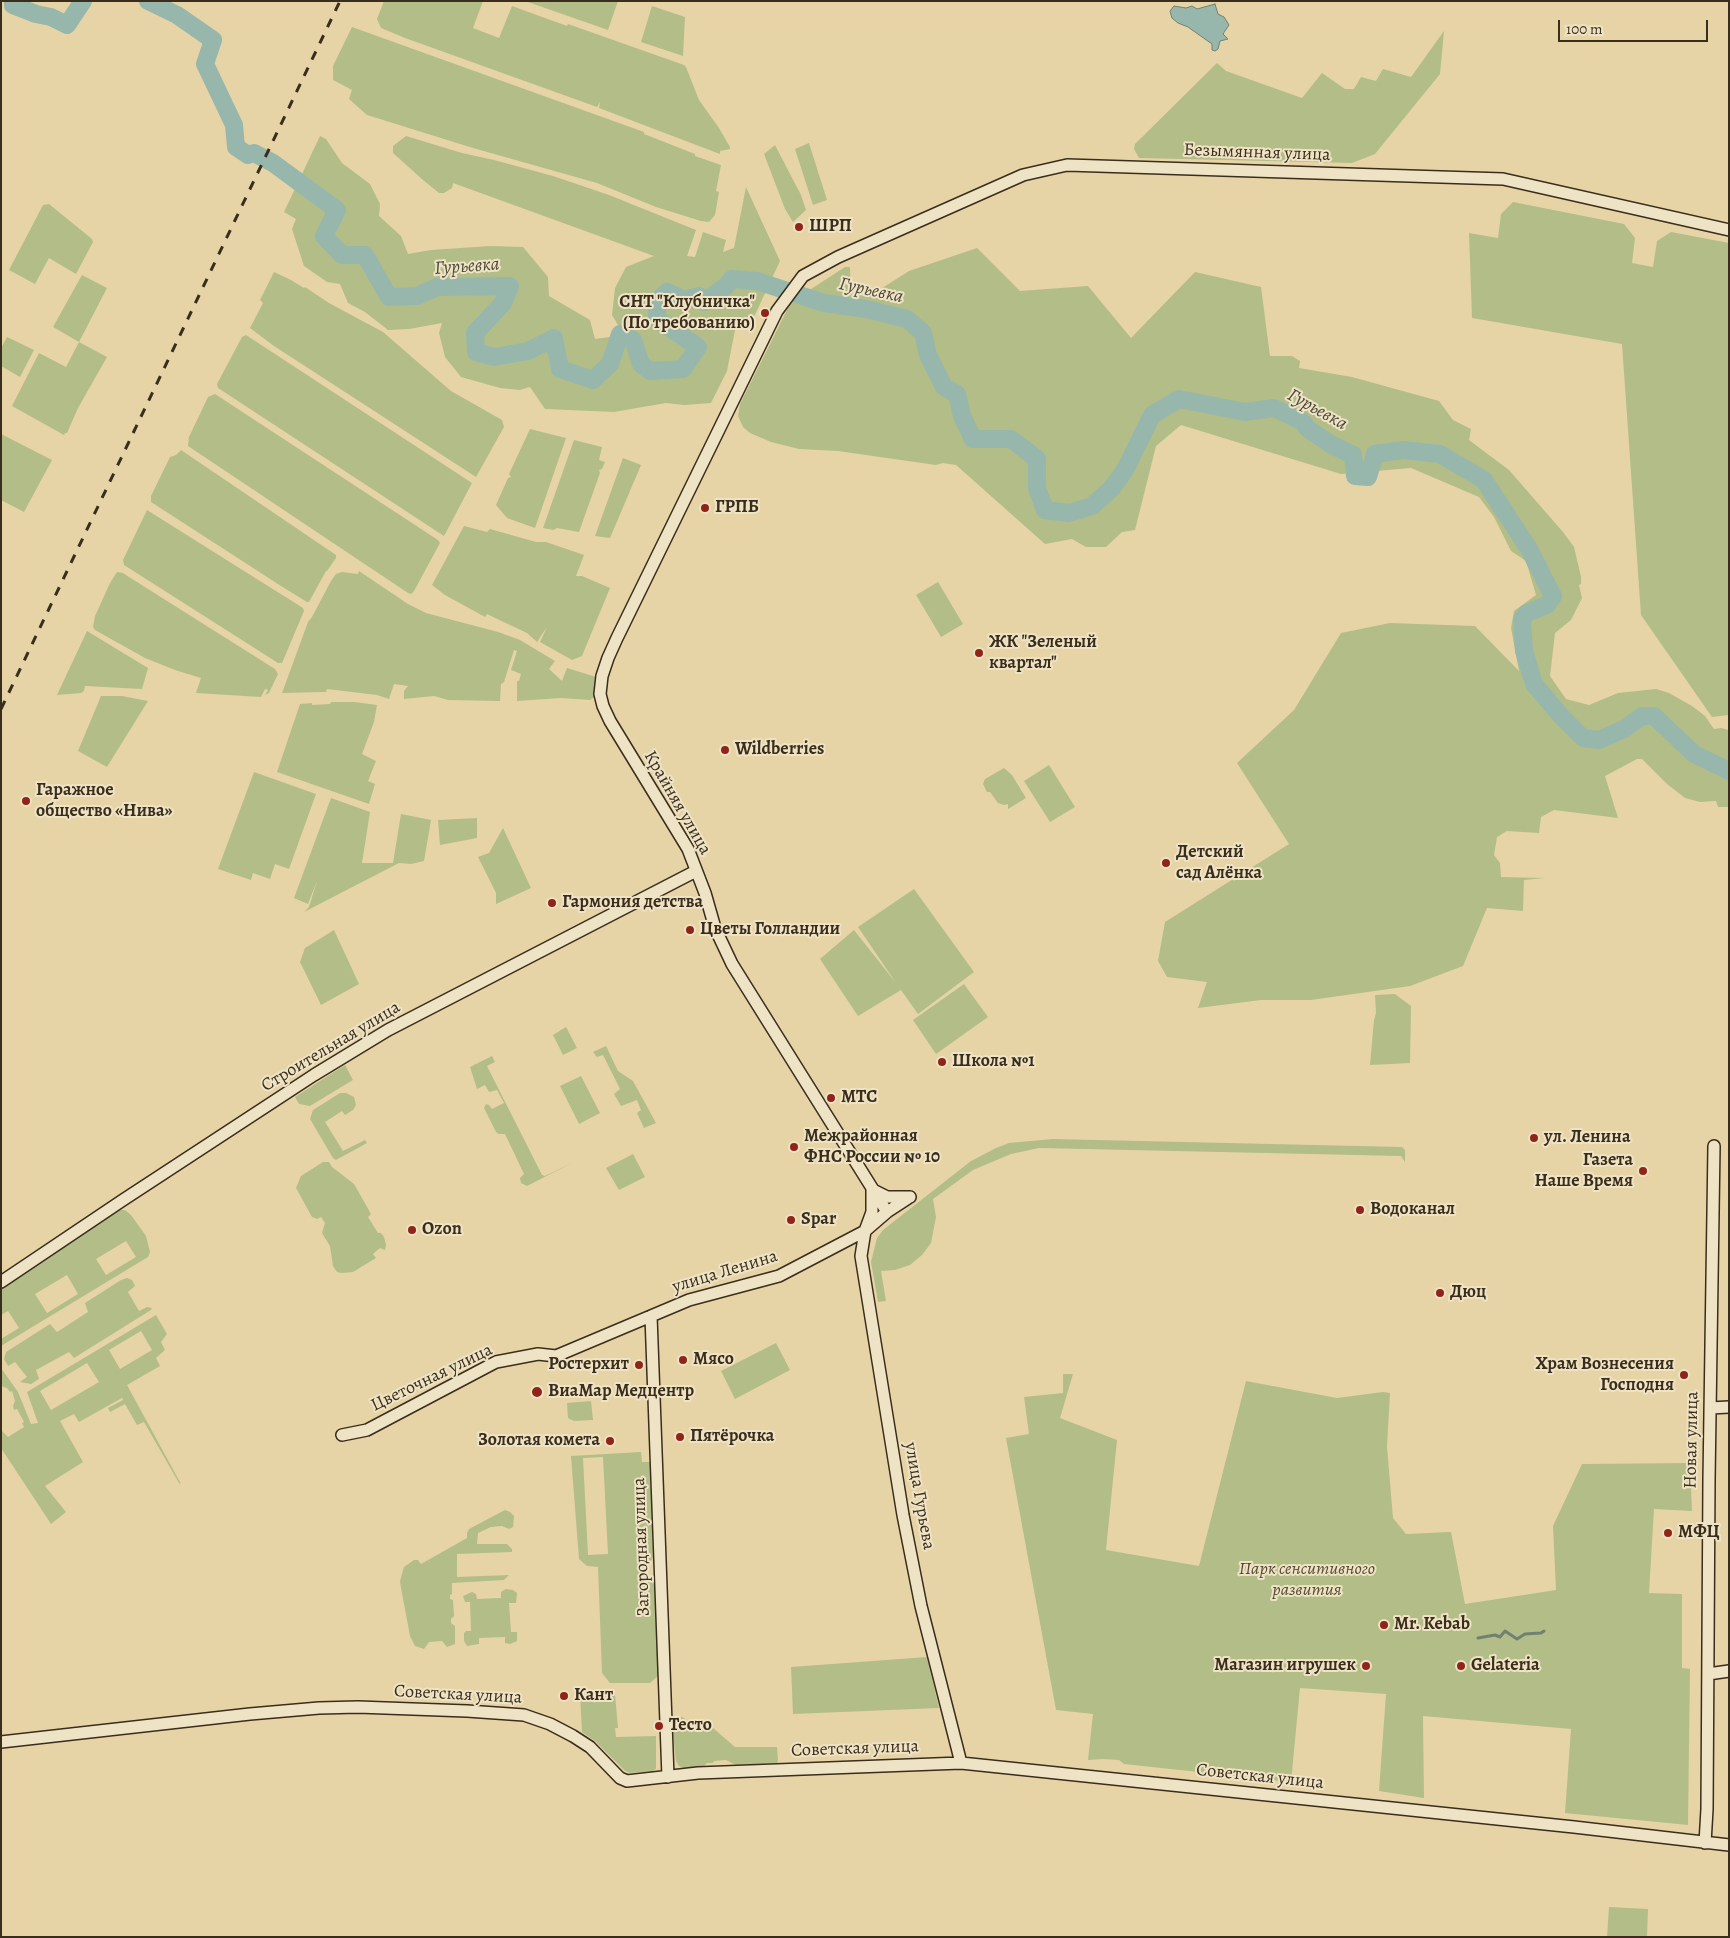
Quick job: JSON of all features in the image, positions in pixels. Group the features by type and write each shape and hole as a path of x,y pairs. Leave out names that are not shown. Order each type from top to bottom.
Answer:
{"main road":[{"name":"Безымянная улица","path":"722,424 777,311 803,276 838,257 1023,175 1067,165 1502,179 1729,230"},
{"name":"Крайняя улица","path":"722,424 608,658 602,676 600,694 610,721 688,849 705,893 715,928 732,964 887,1212"},
{"name":"Строительная улица","path":"1,1282 314,1075 388,1030 696,871"},
{"name":"Новая улица","path":"1705,1843 1708,1809 1710,1408 1714,1146"},
{"name":"улица Ленина","path":"538,1354 556,1356 689,1300 779,1276 865,1231 887,1212 910,1197 887,1197 872,1189"},
{"name":"улица Гурьева","path":"872,1189 872,1212 865,1231 861,1256 903,1515 921,1606 961,1763"},
{"name":"Загородная улица","path":"650,1316 668,1776"},
{"name":"Цветочная улица","path":"342,1435 367,1430 496,1362 538,1354"},
{"path":"1710,1408 1729,1407"},
{"path":"1708,1674 1729,1671"},
{"name":"Советская улица","path":"1,1742 319,1708 449,1710 524,1715 541,1720 590,1747 620,1778 627,1781 698,1773 961,1763 1729,1845"}],"green space":[{"path":"384,1 483,1 473,28 499,38 512,6 684,65 699,100 719,128 730,149 720,151 720,154 599,108 600,102 597,107 381,28 377,19"},
{"path":"525,1 618,1 608,30"},
{"path":"652,6 685,17 683,56 641,42"},
{"path":"352,27 644,132 644,134 695,154 695,156 721,165 716,191 719,192 715,215 709,222 701,221 656,207 597,183 473,148 367,115 349,99 352,90 333,80 333,66"},
{"path":"1444,31 1440,74 1375,154 1352,163 1139,158 1134,149 1135,144 1217,63 1226,71 1302,98 1322,73 1345,89 1354,89 1361,77 1376,81 1383,69 1411,77"},
{"path":"320,136 326,139 342,163 370,184 380,204 379,216 401,236 408,254 431,250 490,246 523,247 548,277 549,296 590,320 595,339 624,335 612,315 615,288 626,267 654,256 453,183 452,188 444,193 439,193 393,153 393,146 406,136 462,153 553,176 609,195 696,230 687,256 695,257 703,232 726,240 723,252 734,248 746,187 780,261 754,317 735,330 727,371 711,403 684,405 666,403 614,412 545,409 530,387 520,390 500,388 461,377 445,357 439,333 442,323 409,329 388,330 365,312 348,303 340,284 327,282 304,266 292,229 296,219 284,212"},
{"path":"809,143 827,200 813,205 795,149"},
{"path":"775,145 801,195 806,210 793,222 785,209 764,154"},
{"path":"1513,202 1624,224 1635,238 1632,263 1653,267 1657,241 1671,232 1729,243 1729,715 1712,717 1641,615 1622,344 1472,318 1469,233 1498,238 1501,214"},
{"path":"49,204 92,239 93,242 76,274 49,258 35,284 9,270 43,205"},
{"path":"977,248 1020,291 1088,286 1131,338 1195,272 1261,287 1270,356 1292,356 1300,361 1299,368 1352,377 1439,401 1453,420 1471,429 1469,440 1509,470 1574,547 1581,577 1581,584 1579,585 1582,598 1571,620 1555,633 1550,676 1566,699 1589,705 1618,693 1656,689 1669,693 1692,706 1705,716 1714,729 1729,730 1729,807 1718,807 1716,801 1700,802 1685,798 1667,784 1642,759 1637,759 1605,776 1618,818 1554,810 1541,817 1539,833 1507,831 1497,837 1494,855 1500,863 1501,877 1544,878 1524,880 1523,911 1487,908 1463,966 1410,986 1311,1000 1261,1000 1198,1008 1207,982 1167,977 1158,961 1165,922 1289,844 1237,763 1294,710 1341,633 1390,623 1475,626 1519,671 1511,628 1514,611 1536,595 1526,561 1511,551 1494,517 1479,497 1411,468 1341,474 1181,425 1156,446 1135,530 1122,532 1106,547 1086,547 1072,539 1045,544 956,465 943,463 936,465 838,451 799,449 771,442 750,433 743,427 738,416 740,404 791,302 845,267 850,267 851,293 868,297 909,271"},
{"path":"274,272 305,287 329,303 383,332 451,391 502,420 504,427 476,477 274,346 250,328 263,303 260,300"},
{"path":"82,275 107,288 79,342 53,327"},
{"path":"246,335 472,483 444,536 218,388 217,384 242,337"},
{"path":"7,337 34,350 20,377 1,366 1,348"},
{"path":"79,342 107,357 78,408 67,433 64,435 12,406 39,353 66,367"},
{"path":"215,394 438,540 440,543 411,594 188,446 189,437 208,397"},
{"path":"530,429 566,438 535,528 507,518 496,505 508,478 511,477 509,474"},
{"path":"1,434 52,460 24,512 1,500"},
{"path":"574,440 602,447 599,460 605,462 602,469 599,470 600,473 579,532 557,528 553,530 543,528"},
{"path":"181,450 336,555 309,602 151,502 151,496 170,457 176,455"},
{"path":"623,458 641,465 610,538 595,536"},
{"path":"147,510 303,608 304,611 282,663 278,663 124,565 123,560"},
{"path":"464,526 487,532 490,529 536,542 546,542 584,555 576,576 582,576 610,588 582,656 572,660 540,642 547,627 537,642 527,633 487,614 485,617 445,595 432,585"},
{"path":"359,571 408,604 426,613 498,632 520,640 555,661 549,669 562,681 567,668 596,677 594,697 590,700 561,698 517,701 517,681 519,681 521,674 511,670 517,651 514,650 504,682 501,684 500,701 448,700 434,696 404,699 404,691 408,686 394,684 389,699 377,695 327,689 326,692 282,693 308,622 331,581 336,574 342,572 358,574"},
{"path":"117,572 123,573 275,669 278,674 269,693 265,695 268,690 265,689 261,697 196,693 201,678 145,658 95,630 93,627 95,616"},
{"path":"938,582 963,624 941,637 916,595"},
{"path":"87,631 148,668 142,689 85,686 84,691 81,693 57,695"},
{"path":"101,696 122,696 148,701 107,767 78,751"},
{"path":"331,702 377,705 374,722 362,754 376,761 368,781 375,784 369,804 277,772 300,704 330,704"},
{"path":"1049,765 1075,807 1050,822 1024,781"},
{"path":"1004,768 1012,775 1026,798 1008,809 1008,804 998,803 990,792 987,792 983,784 985,779"},
{"path":"254,772 316,794 289,869 275,864 270,879 253,873 251,880 218,869"},
{"path":"331,798 370,812 362,863 393,863 401,814 431,820 424,861 411,864 399,863 304,912 309,907 317,881 308,904 294,898"},
{"path":"477,818 477,838 440,845 438,820"},
{"path":"503,828 531,888 496,904 496,893 478,857 489,853"},
{"path":"914,889 974,972 918,1014 901,990 858,1016 820,959 854,930 896,983 858,927"},
{"path":"334,930 359,984 321,1005 300,962 305,948"},
{"path":"964,984 988,1017 936,1054 913,1020"},
{"path":"1395,994 1411,1006 1410,1063 1370,1065 1376,1013 1375,995"},
{"path":"566,1027 577,1048 563,1055 553,1035"},
{"path":"606,1046 618,1071 633,1081 656,1123 644,1128 637,1113 641,1110 637,1100 621,1106 614,1094 620,1089 603,1055 597,1057 593,1052"},
{"path":"492,1056 495,1062 487,1066 542,1175 545,1176 574,1162 527,1186 521,1183 520,1178 524,1174 505,1134 496,1132 484,1108 486,1104 492,1109 504,1103 497,1090 489,1092 485,1085 477,1089 470,1067"},
{"path":"345,1065 353,1080 310,1106 299,1104 295,1097"},
{"path":"581,1076 600,1113 579,1124 560,1086"},
{"path":"340,1093 346,1093 354,1097 356,1105 353,1110 345,1115 342,1111 325,1122 343,1151 365,1140 367,1143 336,1160 310,1119 313,1110"},
{"path":"1053,1139 1402,1147 1405,1150 1405,1162 1401,1156 1039,1148 1011,1154 973,1170 933,1199 936,1217 931,1243 922,1255 910,1265 895,1270 881,1271 886,1301 878,1302 871,1262 877,1238 883,1230 971,1161 1009,1143"},
{"path":"633,1154 645,1177 619,1190 606,1168"},
{"path":"323,1162 329,1162 332,1167 354,1184 371,1214 368,1217 378,1233 381,1233 384,1237 385,1250 380,1248 373,1254 376,1258 353,1272 337,1272 333,1266 330,1246 322,1233 325,1223 321,1217 317,1219 312,1217 296,1188 301,1176"},
{"path":"119,1210 125,1210 131,1215 146,1236 150,1252 148,1257 1,1346 1,1339 19,1328 8,1311 1,1315 1,1289","holes":["126,1241 136,1257 106,1275 96,1259","67,1275 78,1294 47,1313 35,1294"]},
{"path":"127,1278 132,1280 135,1286 128,1292 139,1311 147,1307 152,1308 151,1310 74,1358 69,1352 36,1370 39,1379 31,1384 20,1382 27,1377 15,1362 8,1366 4,1359 6,1352 50,1324 57,1332 88,1312 85,1303"},
{"path":"156,1315 167,1334 161,1342 165,1350 156,1358 160,1366 127,1385 181,1484 144,1422 137,1425 125,1404 110,1412 108,1408 123,1400 122,1398 79,1422 74,1414 60,1421 83,1462 45,1486 66,1512 51,1524 1,1448 1,1430 8,1437 24,1427 22,1423 24,1422 17,1409 14,1410 15,1401 12,1391 10,1392 7,1388 1,1386 1,1368 18,1392 31,1424 38,1423 27,1392","holes":["141,1331 152,1350 120,1369 109,1350","87,1363 99,1382 51,1410 40,1391"]},
{"path":"776,1343 790,1370 735,1399 721,1371"},
{"name":"Парк сенситивного развития","path":"1063,1374 1073,1374 1060,1418 1117,1440 1106,1550 1199,1566 1246,1381 1337,1398 1383,1392 1390,1393 1387,1447 1393,1518 1406,1534 1451,1532 1465,1604 1556,1590 1553,1526 1582,1464 1690,1463 1692,1511 1654,1509 1649,1593 1682,1594 1682,1668 1690,1669 1688,1825 1565,1813 1571,1729 1423,1716 1424,1798 1379,1791 1386,1694 1300,1688 1291,1782 1124,1764 1119,1760 1088,1760 1093,1714 1056,1710 1006,1438 1029,1434 1024,1397 1063,1393"},
{"path":"591,1401 593,1420 574,1421 568,1418 567,1403"},
{"path":"641,1452 642,1462 650,1462 653,1556 650,1564 645,1565 646,1581 652,1581 655,1587 658,1676 650,1683 610,1683 602,1673 598,1567 587,1566 579,1559 571,1456","holes":["603,1457 608,1554 588,1555 583,1458"]},
{"path":"505,1510 514,1516 513,1527 509,1529 502,1526 491,1527 478,1533 477,1544 507,1544 512,1549 512,1552 457,1554 457,1577 509,1575 504,1580 452,1583 450,1599 453,1600 454,1616 451,1619 451,1623 455,1626 455,1644 447,1647 442,1641 429,1642 424,1649 415,1646 410,1636 400,1581 404,1567 414,1560 418,1560 421,1564 467,1538 469,1529"},
{"path":"506,1589 517,1593 516,1603 509,1603 511,1632 517,1632 517,1641 510,1644 505,1643 505,1637 479,1638 479,1644 467,1646 464,1641 464,1633 471,1631 470,1602 465,1602 463,1596 472,1592 476,1594 477,1599 501,1598 501,1592"},
{"path":"927,1657 939,1708 793,1714 791,1667"},
{"path":"580,1694 615,1694 618,1728 615,1728 616,1737 656,1736 656,1769 653,1771 630,1773 625,1771 595,1741 582,1732"},
{"path":"671,1717 682,1717 698,1727 713,1728 735,1747 777,1747 778,1761 777,1763 736,1765 726,1760 707,1763 703,1767 684,1768 679,1766 676,1761"},
{"path":"1609,1907 1648,1909 1647,1937 1607,1937"}],"water":[{"path":"1215,4 1218,14 1224,17 1229,25 1223,34 1228,39 1220,41 1218,49 1215,51 1212,50 1212,44 1172,18 1170,11 1174,6 1186,8 1192,6 1197,9"}],"waterway":[{"name":"Гурьевка","path":"13,1 13,5 36,14 51,17 67,25 83,1"},
{"name":"Гурьевка","path":"148,1 177,15 213,40 205,64 234,125 236,147 248,155 254,153 273,163 337,210 324,236 342,255 365,255 389,297 417,296 437,287 510,286 503,303 475,333 476,352 494,357 528,351 554,338 560,369 593,380 610,364 620,334 633,340 641,364 650,371 683,369 698,347 657,319 657,301 667,292 684,300 699,296 704,302 726,286 732,279 757,281 824,303 866,309 907,319 923,333 928,355 944,387 957,394 962,416 973,439 1011,439 1037,459 1037,488 1045,510 1069,513 1092,506 1112,488 1125,470 1152,415 1179,399 1245,412 1274,408 1303,422 1308,429 1332,445 1353,455 1355,476 1368,477 1375,454 1403,450 1440,454 1484,480 1529,549 1553,596 1547,605 1527,613 1522,619 1524,651 1534,684 1561,716 1583,738 1599,740 1624,729 1642,716 1654,716 1694,754 1729,771"},
{"path":"1478,1638 1495,1635 1500,1637 1505,1631 1517,1639 1525,1634 1541,1633 1544,1631"}],"railway":[{"path":"1,709 340,1"}],"place":[{"name":"ШРП","path":"799,227"},
{"name":"СНТ \"Клубничка\" (По требованию)","path":"765,313"},
{"name":"ГРПБ","path":"705,508"},
{"name":"ЖК \"Зеленый квартал\"","path":"979,653"},
{"name":"Wildberries","path":"725,750"},
{"name":"Гаражное общество «Нива»","path":"26,801"},
{"name":"Детский сад Алёнка","path":"1166,863"},
{"name":"Гармония детства","path":"552,903"},
{"name":"Цветы Голландии","path":"690,930"},
{"name":"Школа №1","path":"942,1062"},
{"name":"МТС","path":"831,1098"},
{"name":"ул. Ленина","path":"1534,1138"},
{"name":"Межрайонная ФНС России № 10","path":"794,1147"},
{"name":"Газета Наше Время","path":"1643,1171"},
{"name":"Водоканал","path":"1360,1210"},
{"name":"Spar","path":"791,1220"},
{"name":"Ozon","path":"412,1230"},
{"name":"Дюц","path":"1440,1293"},
{"name":"Мясо","path":"683,1360"},
{"name":"Ростерхит","path":"639,1365"},
{"name":"Храм Вознесения Господня","path":"1684,1375"},
{"name":"ВиаМар Медцентр","path":"537,1392"},
{"name":"Пятёрочка","path":"680,1437"},
{"name":"Золотая комета","path":"610,1441"},
{"name":"МФЦ","path":"1668,1533"},
{"name":"Mr. Kebab","path":"1384,1625"},
{"name":"Магазин игрушек","path":"1366,1666"},
{"name":"Gelateria","path":"1461,1666"},
{"name":"Кант","path":"564,1696"},
{"name":"Тесто","path":"659,1726"}]}
